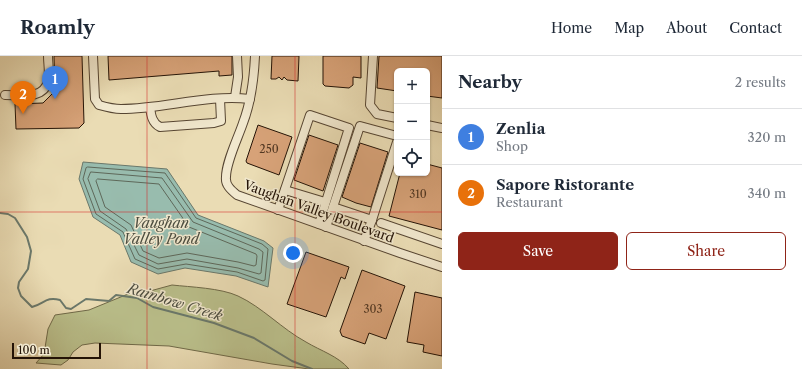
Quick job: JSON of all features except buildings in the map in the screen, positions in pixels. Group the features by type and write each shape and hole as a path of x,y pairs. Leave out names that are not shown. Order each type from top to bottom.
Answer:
{"street":[{"path":"5,95 35,95 42,92 48,79 48,56"},
{"path":"93,56 95,99 99,105 119,109 150,107 235,97 250,98"},
{"path":"235,97 238,77 237,56"},
{"name":"Vaughan Valley Boulevard","path":"255,56 255,74 250,98 226,177 230,189 236,195 442,267"},
{"path":"373,56 370,105 377,114 394,117"},
{"path":"150,107 152,117 156,124 160,127 214,123 221,121 220,99"},
{"path":"278,210 310,114 349,128 325,202 323,226"},
{"path":"323,226 333,207 360,126 394,135"},
{"path":"430,126 442,128"},
{"path":"364,241 394,151"},
{"path":"285,190 325,202"},
{"path":"333,207 372,220"},
{"path":"381,223 442,244"}],"green space":[{"path":"172,285 223,291 238,296 255,306 297,337 335,357 349,369 309,369 169,346 95,343 82,345 73,352 68,360 61,365 36,363 44,354 48,329 55,315 89,310 128,294 150,291"}],"water":[{"name":"Vaughan Valley Pond","path":"83,162 167,169 198,215 264,241 273,248 268,287 236,276 185,268 158,274 131,262 120,235 93,217 79,179"}],"waterway":[{"name":"Rainbow Creek","path":"0,213 8,214 15,218 27,237 31,251 28,269 19,282 18,288 21,296 32,307 51,299 60,300 66,308 71,309 86,299 109,301 116,295 137,298 153,307 214,323 254,338 292,361 312,369"}],"place":[{"name":"Zenlia","path":"55,99"},
{"name":"Sapore Ristorante","path":"23,114"}]}
